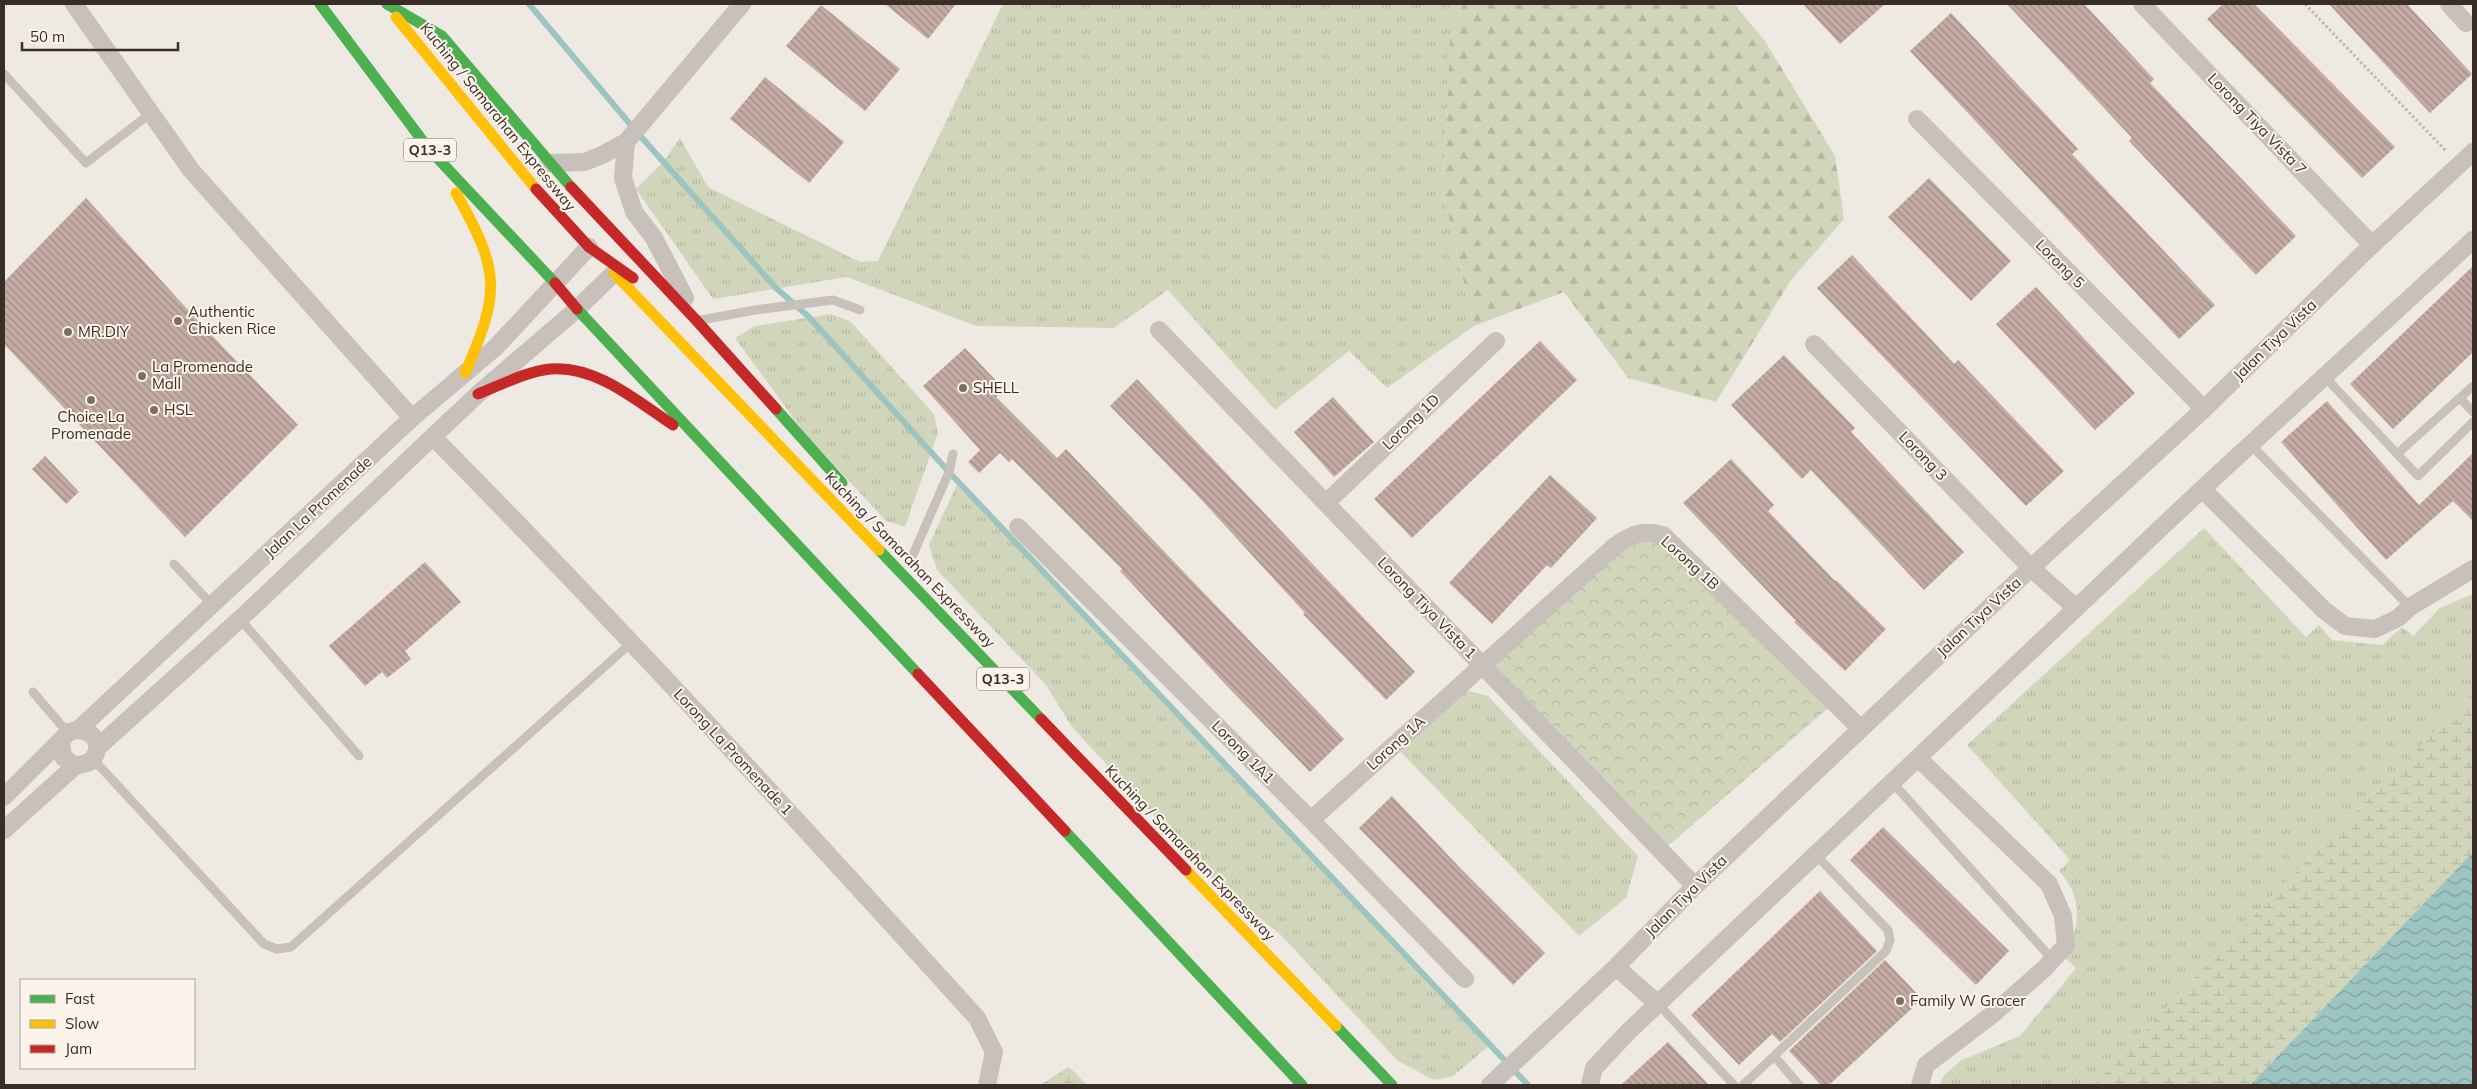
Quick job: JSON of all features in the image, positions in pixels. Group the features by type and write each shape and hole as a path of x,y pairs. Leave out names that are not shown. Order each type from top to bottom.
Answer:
{"main road":[{"name":"Q13-3","path":"320,4 428,148 1302,1085"},
{"path":"387,4 442,36 548,163 696,320 851,493"},
{"name":"Kuching / Samarahan Expressway","path":"387,4 555,212 589,247"},
{"path":"428,148 475,225 486,250 493,279 493,298 487,319 465,373"},
{"name":"Q13-3","path":"589,247 614,273"},
{"path":"589,247 696,320"},
{"name":"Kuching / Samarahan Expressway","path":"614,273 1392,1085"},
{"path":"478,394 550,369 571,369 589,373 706,446"},
{"path":"1058,719 1059,738"}],"street":[{"path":"74,4 191,170 412,418"},
{"path":"548,163 585,162 626,142 742,4"},
{"name":"Lorong Tiya Vista 7","path":"2142,4 2372,245"},
{"path":"2449,4 2466,23"},
{"name":"Lorong 5","path":"1917,119 2204,409"},
{"path":"626,142 624,178 634,212 654,238 696,320"},
{"name":"Jalan Tiya Vista","path":"1490,1085 1616,967 1695,886 2031,568 2204,409 2372,245 2473,152"},
{"path":"1590,1085 1594,1068 1658,1004 2250,444 2473,240"},
{"name":"Jalan La Promenade","path":"4,797 69,735 214,606 412,418 496,347 589,247"},
{"name":"Jalan La Promenade","path":"95,754 434,438 478,394 577,309 614,273"},
{"name":"Lorong Tiya Vista 1","path":"1159,330 1695,886"},
{"name":"Lorong 1D","path":"1326,503 1496,341"},
{"name":"Lorong 3","path":"1814,344 2031,568 2076,608"},
{"name":"Lorong La Promenade 1","path":"434,438 539,544 790,813 977,1018 994,1052 987,1085"},
{"path":"2202,489 2324,610 2345,626 2375,629 2398,618 2410,607 2473,569"},
{"name":"Lorong 1A1","path":"1018,526 1311,820 1465,979"},
{"name":"Lorong 1B","path":"1482,665 1616,545 1634,534 1648,532 1663,535 1861,729"},
{"name":"Lorong 1A","path":"1311,820 1482,665"},
{"path":"4,830 75,766 85,765 95,754 94,737 85,730 69,735 63,757 75,766"},
{"path":"1918,758 2049,884 2063,916 2066,945 2053,960 1993,1014 1926,1065 1920,1085"},
{"path":"1616,967 1658,1004"}],"lane":[{"path":"4,74 86,163 151,113"},
{"path":"696,320 833,300 860,310"},
{"path":"2324,376 2418,476 2473,422"},
{"path":"2397,454 2473,386"},
{"path":"2460,398 2473,412"},
{"path":"2250,444 2410,607"},
{"path":"911,557 950,467 953,454"},
{"path":"174,564 214,606"},
{"path":"240,619 359,756"},
{"path":"95,754 264,944 276,948 291,947 631,643"},
{"path":"33,692 69,735"},
{"path":"1892,782 2053,960"},
{"path":"1743,1085 1886,951 1890,940 1888,930 1816,854"},
{"path":"1658,1004 1734,1085"},
{"path":"1775,1057 1800,1085"}],"path":[{"path":"2305,4 2460,165"}],"green space":[{"path":"1003,4 1463,4 1450,38 1443,192 1474,326 1387,388 1349,351 1275,410 1168,290 1114,328 976,326 847,277 713,299 636,189 664,161 680,138 708,187 860,262 878,261"},
{"path":"1463,4 1734,4 1765,41 1835,156 1844,219 1791,280 1716,402 1628,378 1564,292 1474,326 1443,192 1450,38"},
{"path":"831,314 850,321 934,414 938,433 905,527 886,521 803,431 735,338 755,326"},
{"path":"958,482 1490,1045 1453,1076 1434,1080 1398,1061 1281,935 1222,889 1072,727 1046,685 937,570 929,545"},
{"path":"2204,528 2306,637 2319,625 2332,640 2382,645 2402,627 2413,636 2440,608 2473,594 2473,693 2273,895 2093,1085 1939,1085 1945,1074 1962,1060 2020,1036 2076,968 2065,958 2074,935 2077,913 2076,903 2073,892 2059,871 2070,860 1967,745"},
{"path":"1648,532 1834,703 1662,851 1482,665 1616,545"},
{"path":"1457,688 1488,696 1638,856 1626,898 1579,936 1394,745"},
{"path":"2473,693 2473,852 2250,1085 2093,1085 2273,895"},
{"path":"1069,1067 1087,1085 1040,1085"}],"water":[{"path":"2473,852 2473,1085 2250,1085"}],"building":[{"path":"885,4 956,4 928,39"},
{"path":"1803,4 1885,4 1840,44"},
{"path":"2007,4 2084,4 2154,79 2150,83 2296,236 2256,275 2129,141 2132,138"},
{"path":"2223,4 2254,4 2395,147 2362,178 2207,19"},
{"path":"2329,4 2407,4 2472,74 2430,113"},
{"path":"821,5 900,69 865,111 786,46"},
{"path":"1951,13 2078,149 2072,154 2215,305 2179,339 1910,51"},
{"path":"765,77 844,142 809,183 730,119"},
{"path":"1929,178 2011,261 1971,301 1888,217"},
{"name":"La Promenade Mall","path":"86,198 198,321 298,425 185,537 4,344 4,282"},
{"path":"1852,255 1954,364 1958,360 2064,471 2026,506 1817,288"},
{"path":"2473,266 2473,352 2393,429 2350,384"},
{"path":"2036,287 2135,393 2095,430 1996,324"},
{"path":"1540,341 1577,380 1412,538 1374,499"},
{"path":"965,348 1004,389 996,397 1057,458 1066,449 1344,739 1310,772 1120,571 1122,569 1012,459 1009,462 1000,453 979,473 968,462 980,450 923,386"},
{"path":"1784,355 1855,428 1851,432 1964,552 1924,590 1811,470 1802,479 1731,405"},
{"path":"1137,379 1415,672 1386,700 1303,614 1305,613 1197,495 1110,406"},
{"path":"1333,397 1374,442 1334,477 1294,432"},
{"path":"2327,401 2419,505 2473,453 2473,521 2453,501 2386,560 2281,442"},
{"path":"45,456 79,492 66,504 32,469"},
{"path":"1731,459 1774,505 1768,511 1835,581 1886,629 1845,671 1794,622 1796,621 1683,503"},
{"path":"1550,475 1597,518 1551,568 1547,565 1492,624 1449,583"},
{"path":"425,562 461,602 405,651 411,659 387,678 382,672 365,686 329,646"},
{"path":"1392,796 1462,870 1545,953 1513,985 1359,828"},
{"path":"1883,827 2009,951 1976,985 1850,860"},
{"path":"1820,891 1877,951 1780,1042 1772,1034 1739,1065 1691,1015"},
{"path":"1885,960 1922,999 1829,1085 1821,1085 1789,1051"},
{"path":"1668,1042 1709,1085 1621,1085"}],"waterway":[{"path":"529,4 635,130 776,288 809,317 949,472 1528,1085"}],"traffic: fast":[{"path":"320,4 428,148 555,283"},
{"path":"387,4 442,36 571,187"},
{"path":"577,309 918,674"},
{"path":"776,409 842,483"},
{"path":"879,550 1041,719"},
{"path":"1065,831 1302,1085"},
{"path":"1336,1026 1392,1085"}],"traffic: slow":[{"path":"396,17 536,189"},
{"path":"456,193 481,243 488,263 490,282 490,301 485,321 465,373"},
{"path":"614,273 879,550"},
{"path":"1186,870 1336,1026"}],"traffic: jam":[{"path":"571,187 696,320 776,409"},
{"path":"536,189 589,247 633,278"},
{"path":"555,283 577,309"},
{"path":"478,394 531,373 550,369 567,369 600,379 630,396 673,425"},
{"path":"918,674 1065,831"},
{"path":"1041,719 1186,870"}],"place":[{"name":"Authentic Chicken Rice","path":"178,321"},
{"name":"MR.DIY","path":"68,332"},
{"name":"La Promenade Mall","path":"142,376"},
{"name":"SHELL","path":"963,388"},
{"name":"Choice La Promenade","path":"91,400"},
{"name":"HSL","path":"154,410"},
{"name":"Family W Grocer","path":"1900,1001"}]}
